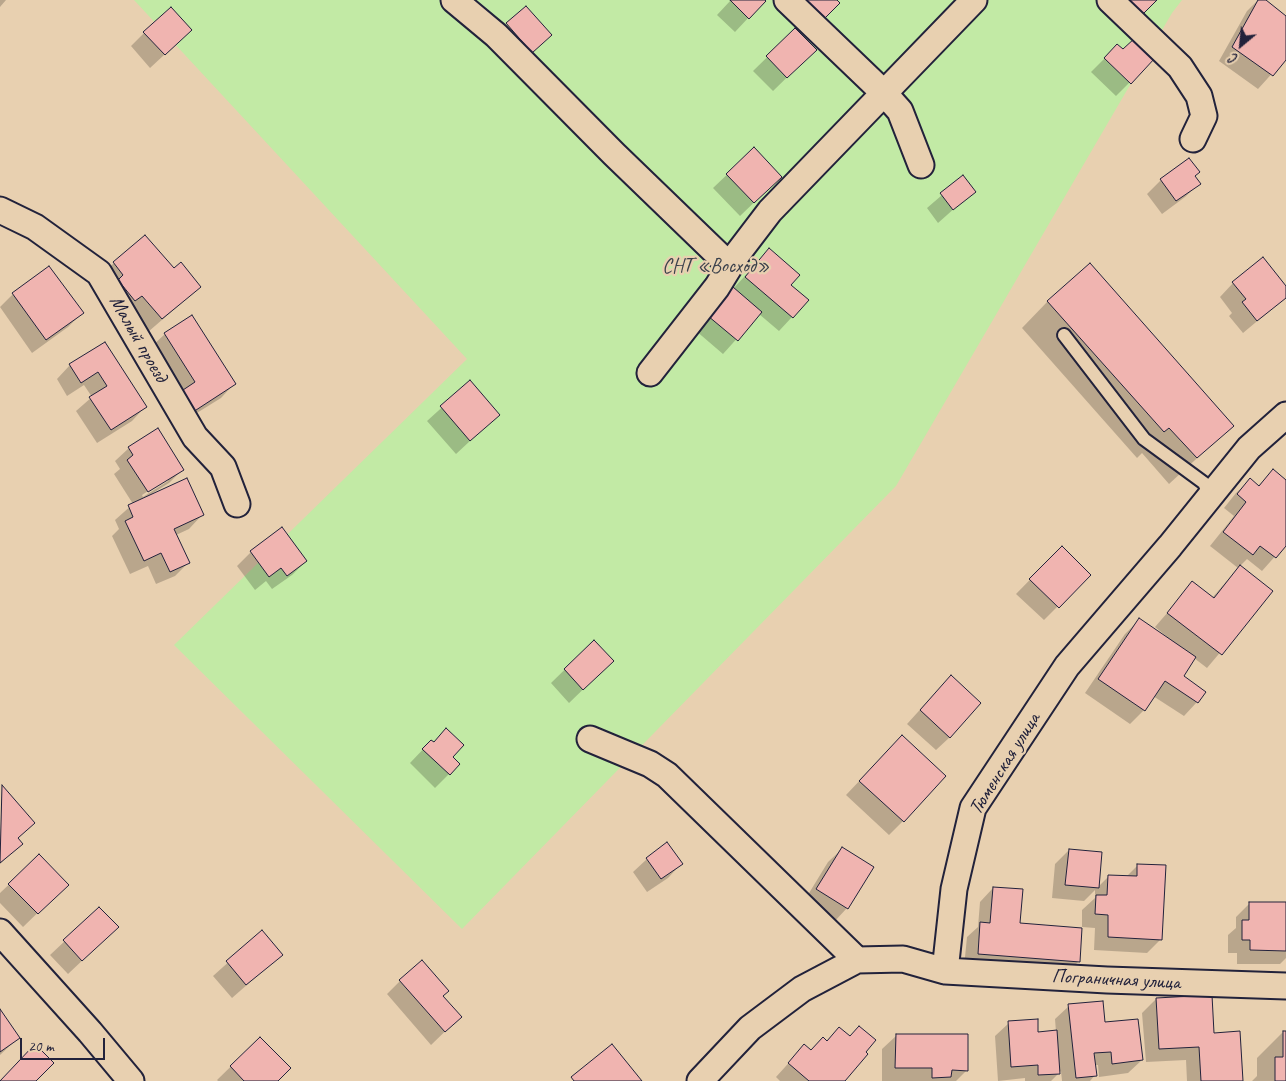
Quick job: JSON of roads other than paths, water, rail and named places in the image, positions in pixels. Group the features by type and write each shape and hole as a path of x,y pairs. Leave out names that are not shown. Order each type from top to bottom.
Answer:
{"street":[{"path":"454,0 496,35 614,154 730,266"},
{"path":"788,0 884,93 900,111 921,165"},
{"path":"650,373 717,287 770,211 974,0"},
{"path":"1110,0 1180,67 1199,96 1204,116 1193,139"},
{"name":"Малый проезд","path":"0,210 36,227 99,272 195,437 223,467 237,504"},
{"name":"Тюменская улица","path":"946,970 954,889 972,808 1067,666 1170,546 1249,448 1285,419"},
{"path":"590,738 650,764 667,775 858,960"},
{"path":"0,932 90,1032 131,1081"},
{"path":"700,1081 750,1028 802,989 858,960 903,959 946,970"},
{"name":"Пограничная улица","path":"946,970 1107,980 1286,986"}],"lane":[{"path":"1064,335 1144,439 1204,483 1210,496"}],"park label":[{"name":"СНТ «Восход»","path":"716,267"}]}
